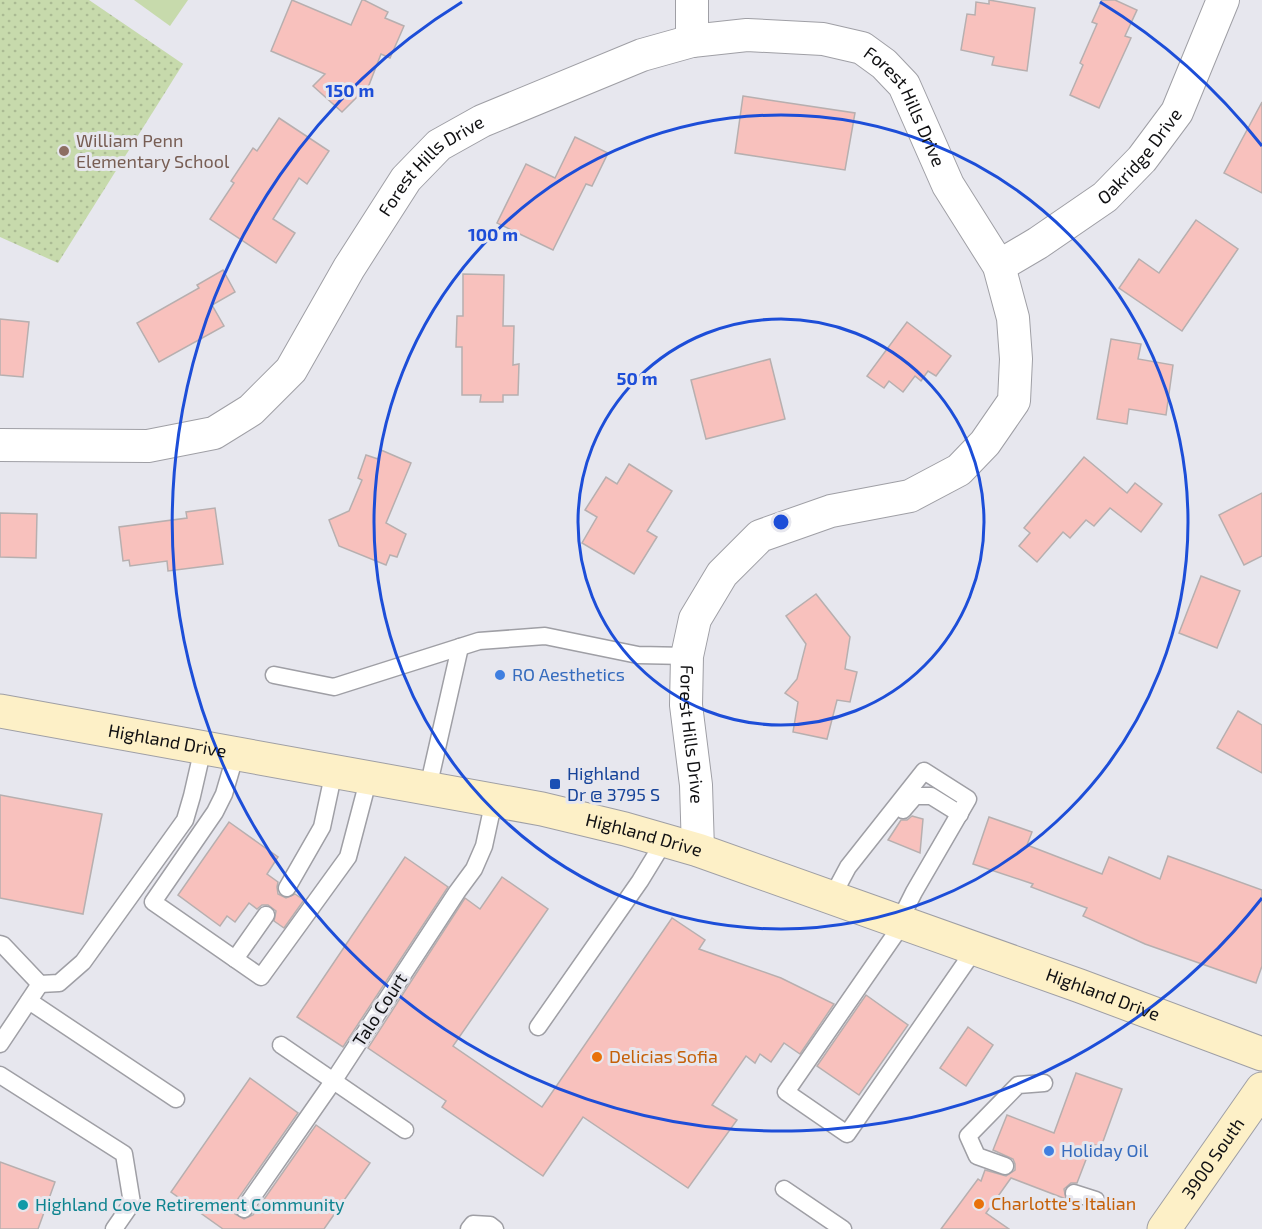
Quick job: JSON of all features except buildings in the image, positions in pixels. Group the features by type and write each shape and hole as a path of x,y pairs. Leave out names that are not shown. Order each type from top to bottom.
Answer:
{"main road":[{"name":"Highland Drive","path":"0,711 552,811 665,840 832,897 1262,1054"},
{"name":"3900 South","path":"1164,1229 1262,1089"}],"street":[{"path":"692,0 692,41"},
{"name":"Oakridge Drive","path":"999,266 1038,243 1105,197 1142,159 1177,112 1223,0"},
{"name":"Forest Hills Drive","path":"0,445 148,446 214,433 251,410 291,370 349,268 406,179 439,145 482,121 642,55 692,41 747,35 823,39 862,48 884,64 904,85 948,185 999,266 1013,318 1016,359 1014,401 986,443 959,470 910,496 831,511 760,536 722,574 695,619 687,656 686,705 696,785 698,850"}],"lane":[{"path":"274,675 334,687 479,641 545,636 638,655 687,656"},
{"path":"428,788 460,647"},
{"path":"0,944 40,984 59,983 84,962 185,820 203,748"},
{"path":"236,753 224,794 214,812 153,902 261,977 348,857 369,777"},
{"path":"286,888 322,827 334,771"},
{"path":"832,897 848,867 924,771 968,799 914,892 901,922 786,1092 847,1134 975,949"},
{"path":"876,832 886,829 915,796 931,796 960,814"},
{"name":"Talo Court","path":"244,1209 334,1080 474,869 484,846 495,800"},
{"path":"538,1027 640,881 665,840"},
{"path":"235,959 266,915"},
{"path":"0,1044 40,984"},
{"path":"29,1001 176,1099"},
{"path":"281,1046 405,1130"},
{"path":"0,1075 124,1154 132,1203 114,1229"},
{"path":"1005,1166 977,1156 968,1136 1018,1085 1044,1083"},
{"path":"784,1189 843,1229"},
{"path":"1074,1192 1096,1200"},
{"path":"469,1229 473,1224 490,1225 495,1229"}],"green space":[{"name":"William Penn Elementary School","path":"0,0 89,0 183,64 58,263 0,237"},
{"path":"134,0 188,0 170,26"}],"place":[{"name":"William Penn Elementary School","path":"64,151"},
{"name":"RO Aesthetics","path":"500,675"},
{"name":"Highland Dr @ 3795 S","path":"555,784"},
{"name":"Delicias Sofia","path":"597,1057"},
{"name":"Holiday Oil","path":"1049,1151"},
{"name":"Charlotte's Italian","path":"979,1204"},
{"name":"Highland Cove Retirement Community","path":"23,1205"}]}
